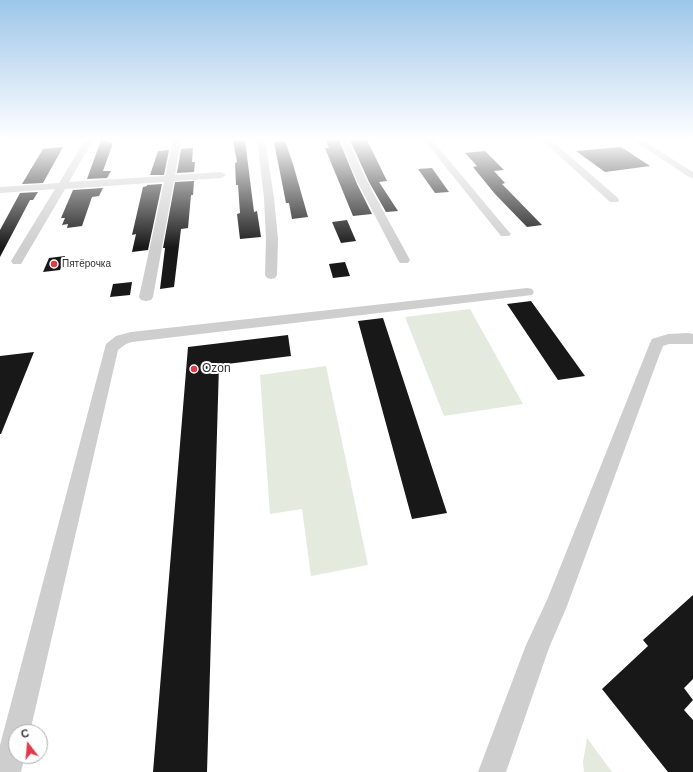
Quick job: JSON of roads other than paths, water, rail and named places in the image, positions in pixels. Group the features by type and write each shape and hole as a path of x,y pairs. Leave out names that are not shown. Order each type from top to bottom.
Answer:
{"street":[{"path":"17,261 69,176"},
{"path":"146,297 171,176"},
{"path":"0,190 208,176"},
{"path":"267,176 270,198 272,232 271,275"},
{"path":"360,176 404,260"},
{"path":"458,176 505,234"},
{"path":"587,176 614,200"},
{"path":"18,724 111,348 121,340 131,336 527,292"},
{"path":"492,772 538,645 556,606 657,343 668,339 693,339"}],"place":[{"name":"Пятёрочка","path":"54,264"},
{"name":"Ozon","path":"194,369"}]}
